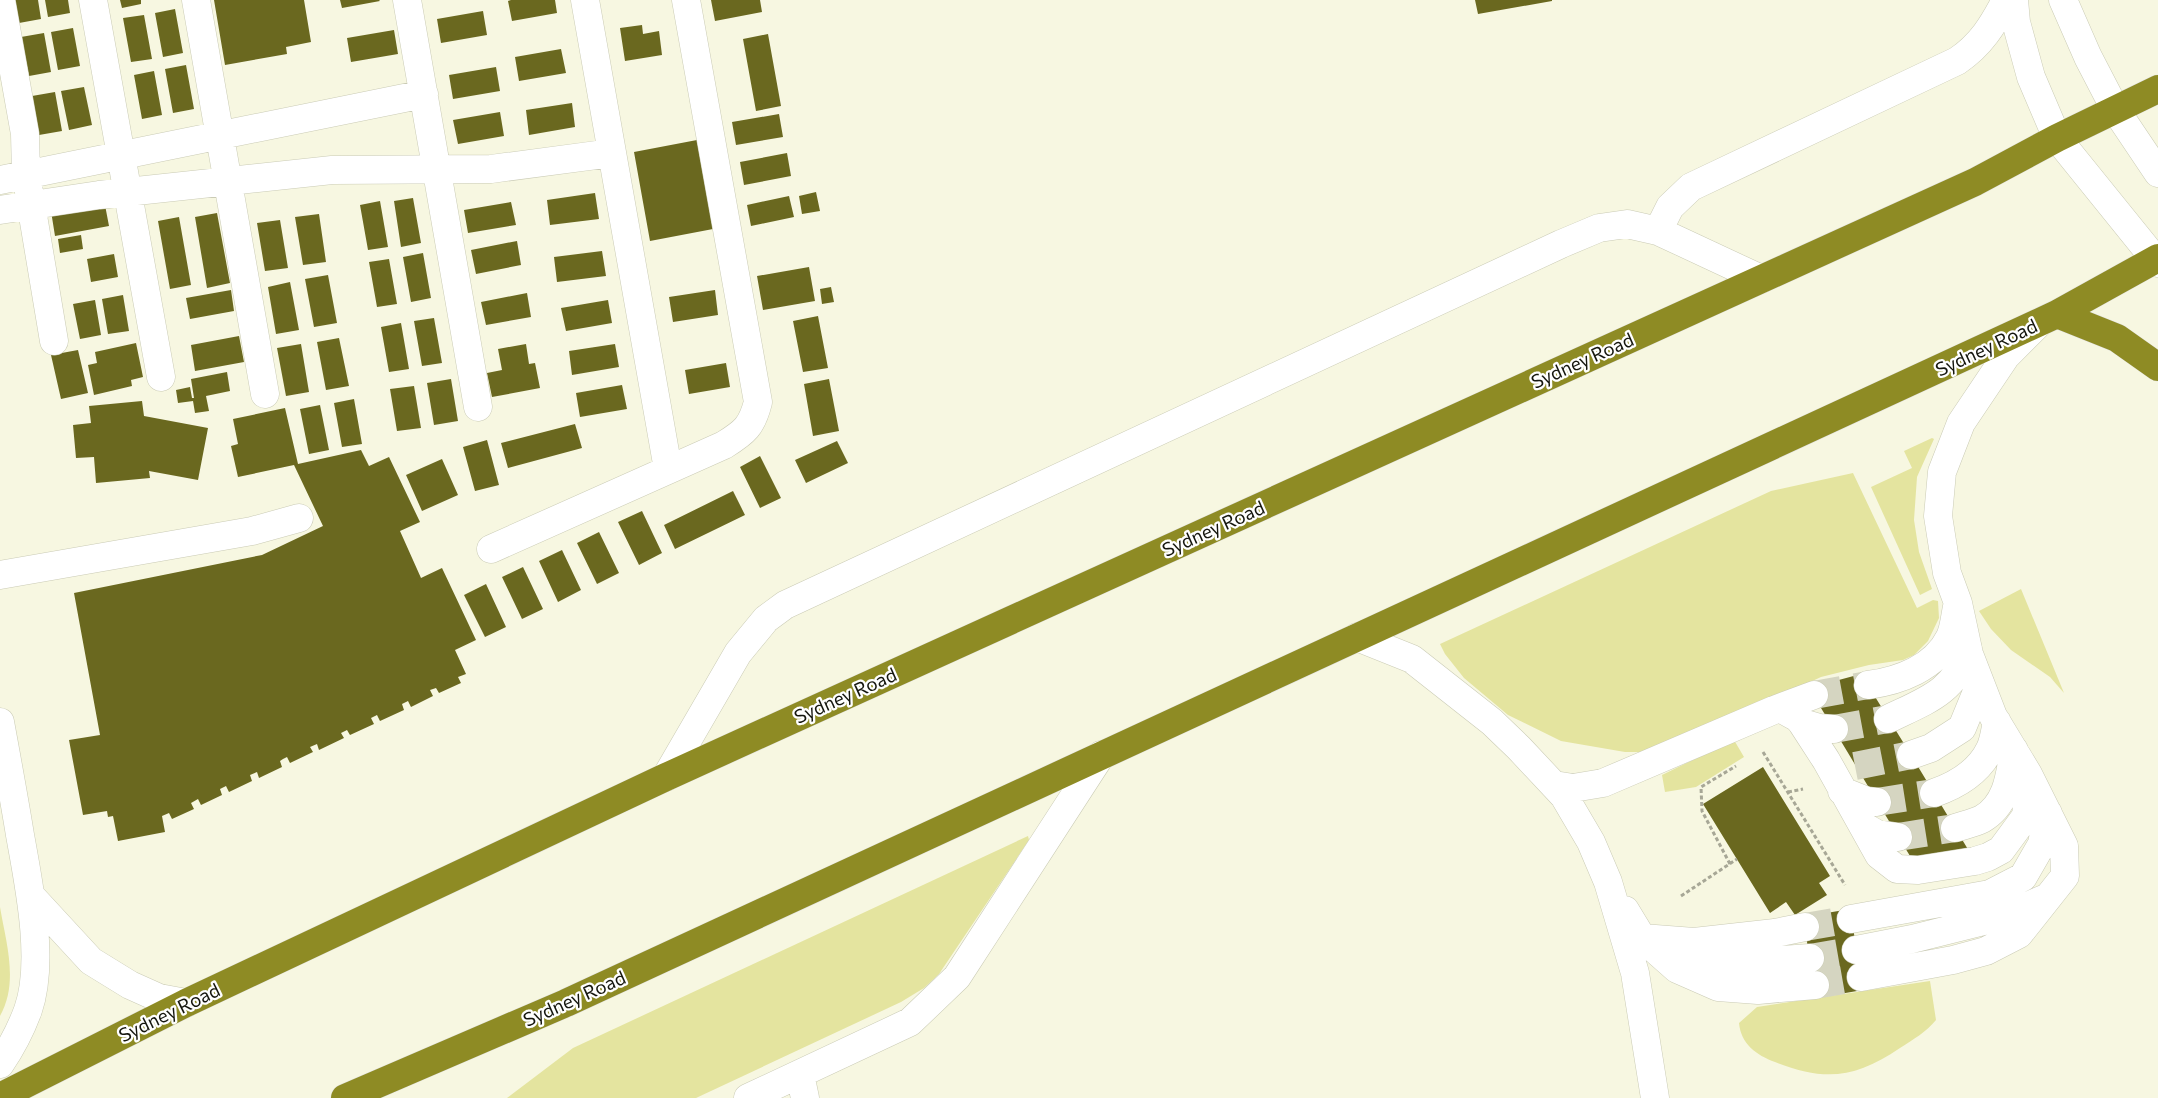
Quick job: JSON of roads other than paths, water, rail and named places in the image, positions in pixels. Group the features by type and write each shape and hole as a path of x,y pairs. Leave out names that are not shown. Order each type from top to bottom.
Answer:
{"highway":[{"name":"Sydney Road","path":"0,1097 186,1002 666,777 1975,182 2057,138 2158,89"},
{"name":"Sydney Road","path":"345,1098 566,1003 2049,318 2157,260"},
{"path":"2049,318 2117,338 2158,367"}],"street":[{"path":"1,0 25,134 26,174 54,341"},
{"path":"93,0 161,377"},
{"path":"196,0 265,394"},
{"path":"407,0 478,408"},
{"path":"585,0 668,469"},
{"path":"491,549 724,445 741,435 753,420 758,402 686,0"},
{"path":"1658,231 1670,207 1691,187 1957,61 1971,52 1984,38 2006,0"},
{"path":"2014,0 2016,22 2031,77 2057,138 2157,260"},
{"path":"2064,0 2088,57 2115,109 2158,173"},
{"path":"0,180 424,94"},
{"path":"0,210 128,192 332,170 437,171 491,169 612,153"},
{"path":"666,777 738,654 766,619 785,605 1599,228 1626,224 1658,231 1761,279"},
{"path":"1861,977 1953,960 1986,951 2018,934 2052,895 2065,876 2064,846 2030,778 1997,722 1980,684 1968,649 1958,603 1947,573 1938,516 1942,472 1961,423 2006,356 2049,318"},
{"path":"0,575 252,531 299,518"},
{"path":"1868,686 1900,677 1929,664 1950,638 1958,603"},
{"path":"1357,636 1412,659 1492,722 1564,796 1591,842 1608,882 1635,973 1655,1098"},
{"path":"1888,720 1947,688 1963,666 1968,649"},
{"path":"1911,755 1931,748 1962,728 1980,684"},
{"path":"1554,786 1573,788 1603,783 1780,708 1814,696"},
{"path":"1780,708 1798,718 1802,723 1826,760 1879,855 1897,869 1918,870 1988,857 2000,850 2026,816 2030,778"},
{"path":"0,722 32,896 35,946 34,981 28,1009 9,1051 0,1064"},
{"path":"1934,793 1954,786 1973,772 1990,748 1997,722"},
{"path":"1802,723 1819,728 1834,729"},
{"path":"1955,828 1980,820 1993,811 2009,784 2014,750"},
{"path":"748,1098 803,1086 910,1022 957,977 1102,755"},
{"path":"1826,760 1842,766 1855,766"},
{"path":"1842,791 1867,801 1877,802"},
{"path":"1851,919 1990,894 2023,876 2042,844 2048,813"},
{"path":"1863,826 1877,834 1898,837"},
{"path":"1608,882 1642,938 1677,969 1718,987 1758,990 1815,985"},
{"path":"1856,950 1912,939 2004,916 2052,895"},
{"path":"32,896 91,961 130,986 158,998 186,1002"},
{"path":"1642,938 1694,942 1775,933 1805,927"},
{"path":"1667,960 1702,966 1810,958"}],"tunnel":[{"path":"1814,695 1868,685"},
{"path":"1834,729 1888,719"},
{"path":"1855,766 1911,755"},
{"path":"1877,802 1934,793"},
{"path":"1898,837 1955,828"},
{"path":"1805,927 1851,919"},
{"path":"1810,958 1856,950"},
{"path":"1815,985 1861,977"}]}
